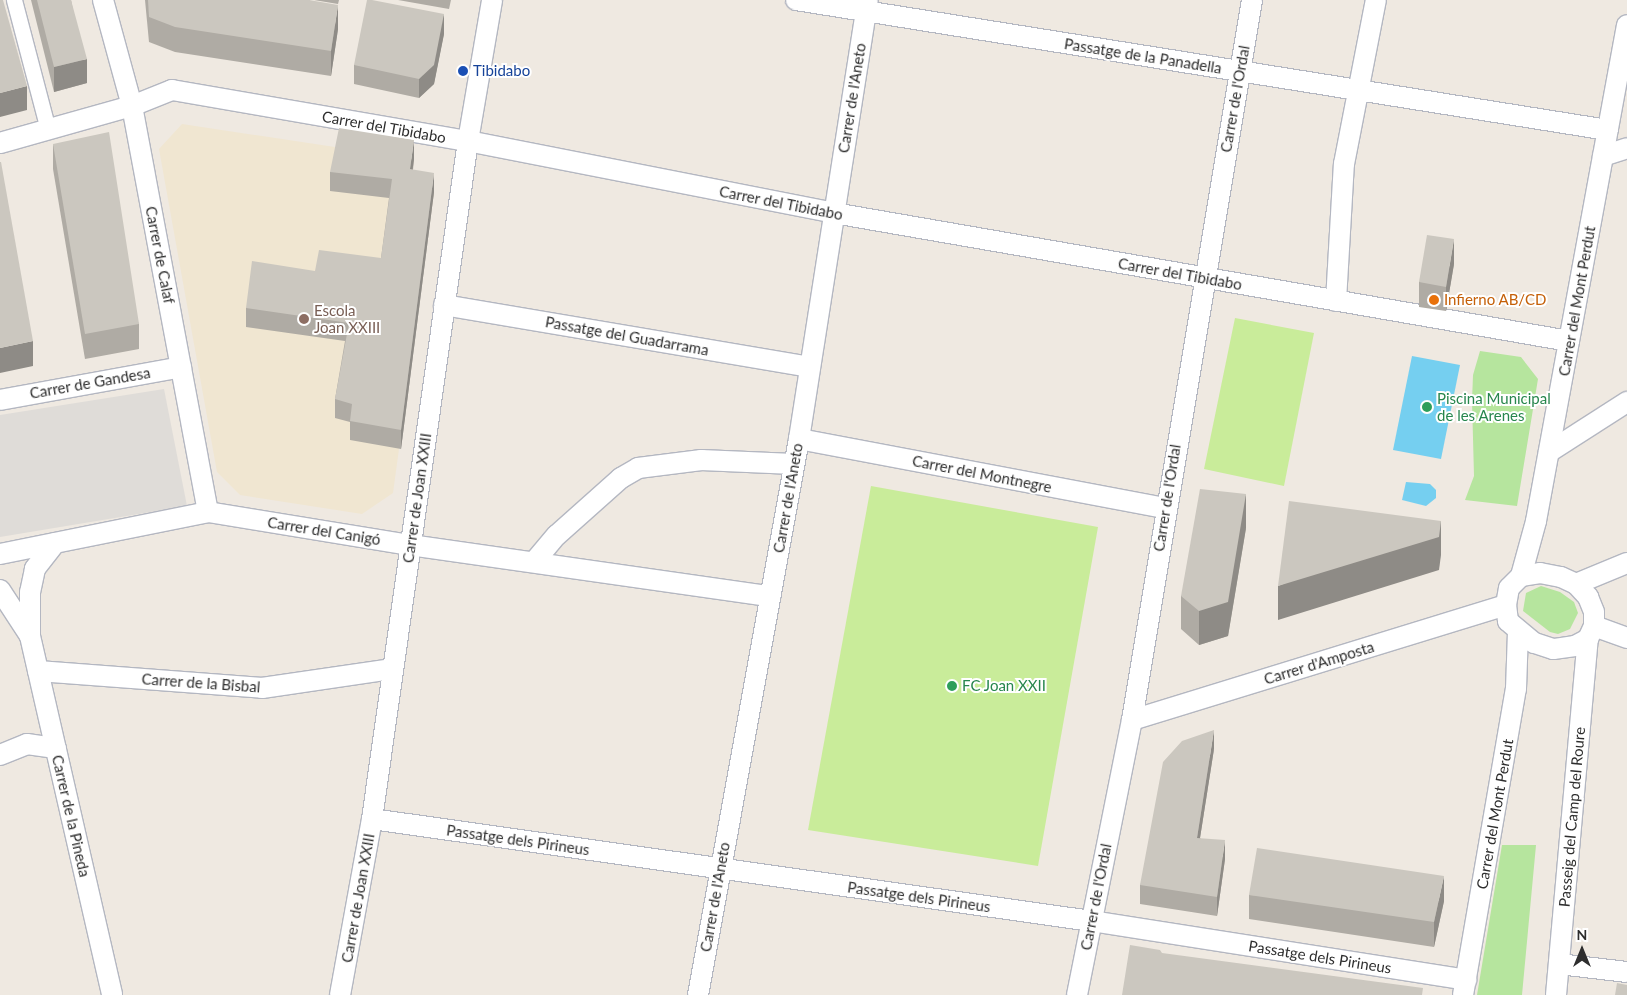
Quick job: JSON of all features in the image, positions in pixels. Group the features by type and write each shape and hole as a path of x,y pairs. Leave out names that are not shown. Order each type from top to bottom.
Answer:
{"street":[{"path":"14,0 48,130"},
{"name":"Carrer de Calaf","path":"103,0 132,106 208,512"},
{"name":"Carrer de Joan XXIII","path":"340,995 372,819 468,141 492,0"},
{"name":"Passatge de la Panadella","path":"796,0 867,6 1239,71 1608,130"},
{"name":"Carrer de l'Ordal","path":"1076,995 1132,720 1165,508 1252,0"},
{"path":"1336,300 1344,164 1376,0"},
{"name":"Carrer de l'Aneto","path":"698,995 719,869 799,439 867,6"},
{"name":"Carrer del Mont Perdut","path":"1521,576 1536,521 1627,26"},
{"name":"Carrer del Tibidabo","path":"0,143 132,106 172,90 468,141 834,213 1569,341"},
{"path":"1603,156 1627,148"},
{"name":"Passatge del Guadarrama","path":"444,305 810,368"},
{"name":"Carrer de Gandesa","path":"0,400 181,367"},
{"path":"1549,452 1627,402"},
{"name":"Carrer del Montnegre","path":"799,439 1165,508"},
{"path":"534,562 558,535 621,478 638,468 701,460 794,464"},
{"name":"Carrer del Canigó","path":"0,554 208,512 410,545 770,596"},
{"name":"Carrer de la Pineda","path":"55,544 35,569 30,592 30,636 112,995"},
{"path":"1576,584 1627,563"},
{"path":"1540,572 1561,577 1576,584 1588,596 1594,612 1591,633 1575,646 1553,649 1534,643 1518,632 1508,621 1506,605 1509,588 1521,576 1540,572"},
{"name":"Carrer de la Pineda","path":"0,590 30,636"},
{"name":"Carrer d'Amposta","path":"1132,720 1506,605"},
{"name":"Carrer del Mont Perdut","path":"1464,987 1516,689 1518,632"},
{"path":"1591,633 1627,638"},
{"name":"Passeig del Camp del Roure","path":"1556,995 1591,633"},
{"name":"Carrer de la Bisbal","path":"38,671 262,688 393,669"},
{"path":"0,755 27,744 56,748"},
{"name":"Passatge dels Pirineus","path":"372,819 1091,921 1464,987"},
{"path":"1559,964 1627,972"}],"shaded area":[{"name":"Escola Joan XXIII","path":"182,124 414,159 410,188 434,192 393,493 362,514 240,495 217,472 159,149"},
{"path":"164,389 187,506 0,537 0,415"}],"green space":[{"path":"1235,318 1314,333 1284,486 1204,469"},
{"path":"1480,351 1521,357 1538,379 1517,506 1465,500 1474,476 1473,375"},
{"name":"FC Joan XXII","path":"871,486 1098,527 1038,866 808,830"},
{"path":"1541,586 1560,592 1574,602 1578,613 1570,629 1558,634 1550,632 1523,611 1526,593"},
{"path":"1502,845 1536,845 1522,995 1477,995"}],"water":[{"name":"Piscina Municipal de les Arenes","path":"1412,356 1460,365 1441,459 1393,450"},
{"path":"1406,482 1430,484 1436,490 1436,498 1426,506 1402,500"}],"building":[{"path":"0,0 3,0 27,86 0,93"},
{"path":"37,0 71,0 87,59 54,67"},
{"path":"148,0 309,0 338,5 331,51 175,27 149,17"},
{"path":"367,0 444,14 434,65 419,79 354,65"},
{"path":"339,128 414,140 410,169 434,173 401,430 350,421 352,404 335,399 349,323 246,308 252,261 315,271 319,250 381,258 392,179 330,172"},
{"path":"109,132 139,324 85,334 53,144"},
{"path":"0,162 33,341 0,348"},
{"path":"1427,235 1454,239 1446,287 1419,282"},
{"path":"1200,489 1246,494 1228,602 1199,611 1181,596"},
{"path":"1289,501 1441,521 1439,537 1278,586"},
{"path":"1214,730 1197,838 1225,840 1217,897 1140,885 1163,762 1182,741"},
{"path":"1257,848 1444,876 1434,922 1249,895"},
{"path":"1130,945 1160,950 1162,953 1423,988 1422,995 1122,995"},
{"path":"1617,983 1627,985 1627,995 1615,995"}],"place":[{"name":"Tibidabo","path":"463,71"},
{"name":"Infierno AB/CD","path":"1434,300"},
{"name":"Escola Joan XXIII","path":"304,319"},
{"name":"Piscina Municipal de les Arenes","path":"1427,407"},
{"name":"FC Joan XXII","path":"952,686"}]}
